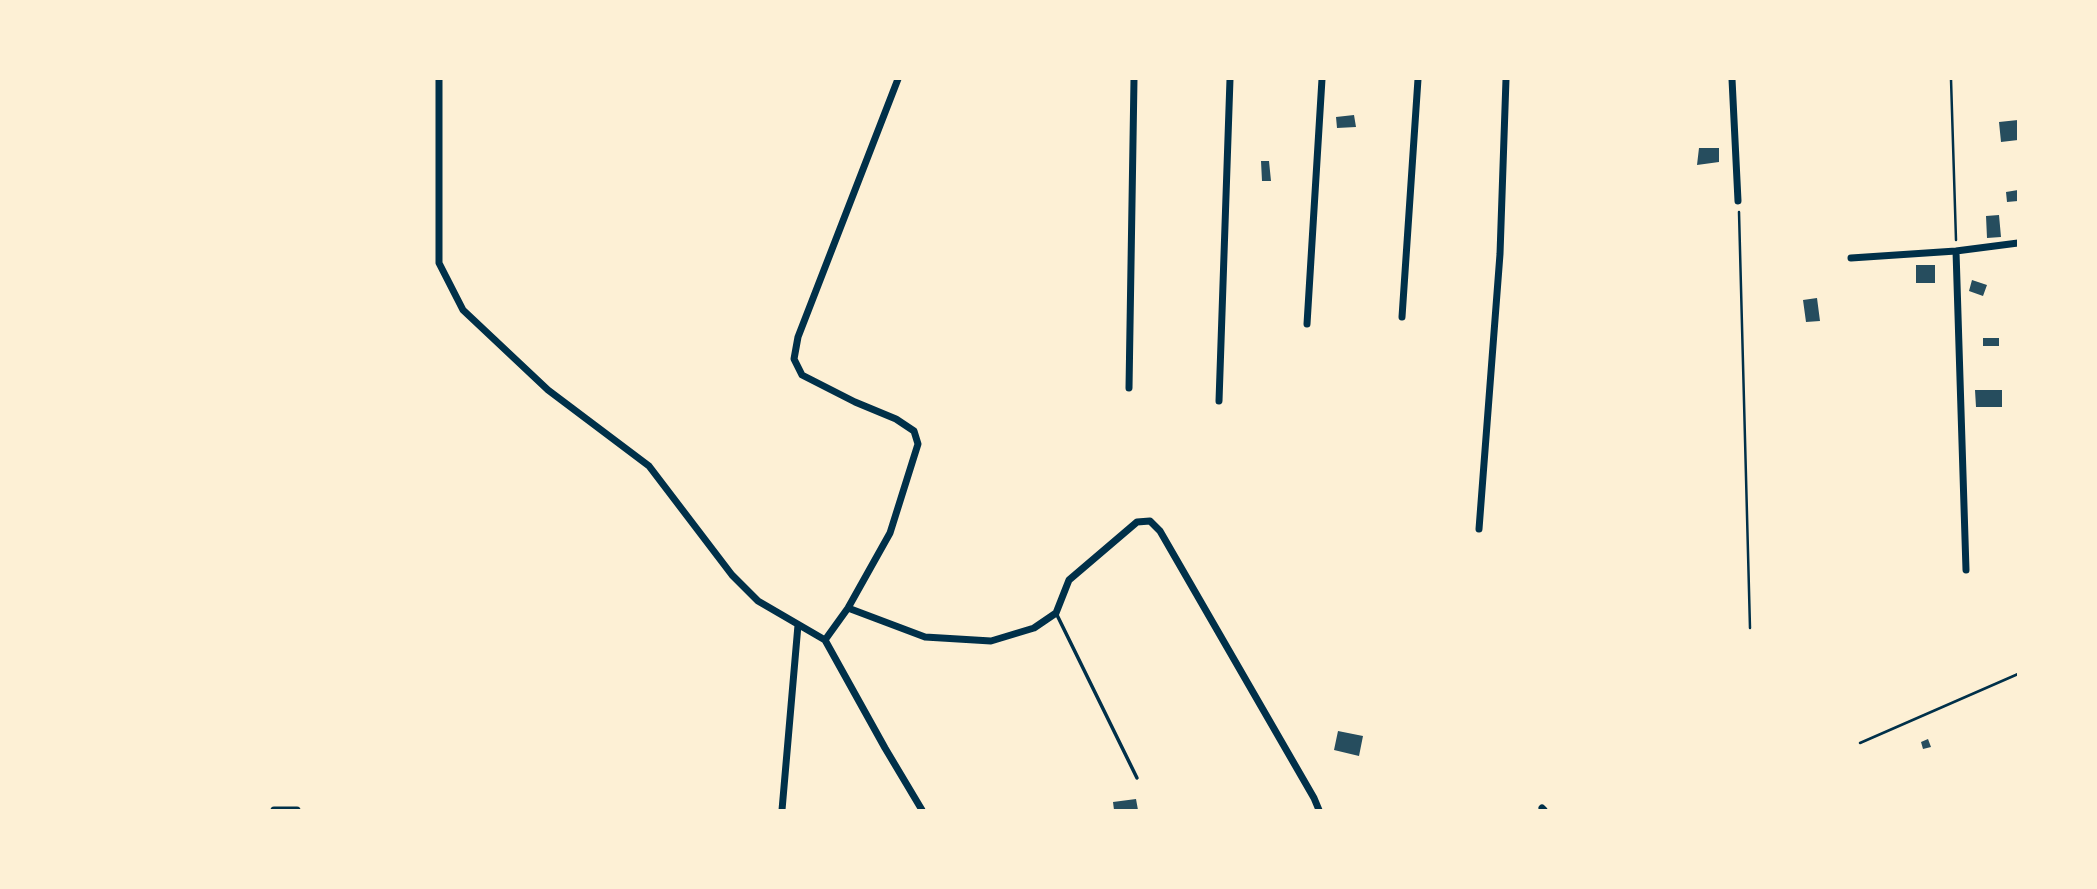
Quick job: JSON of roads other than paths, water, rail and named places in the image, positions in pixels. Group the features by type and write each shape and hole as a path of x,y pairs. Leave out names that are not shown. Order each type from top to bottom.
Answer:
{"street":[{"path":"439,79 439,263 463,310 548,390 649,466 732,575 758,601 825,640 922,810"},
{"path":"825,640 848,608 890,533 918,444 915,431 802,375 794,359 798,337 898,79"},
{"path":"1129,388 1135,79"},
{"path":"1219,401 1230,79"},
{"path":"1307,324 1322,79"},
{"path":"1402,317 1418,79"},
{"path":"1479,529 1500,254 1506,79"},
{"path":"1732,79 1738,201"},
{"path":"1851,258 1956,251 2018,243"},
{"path":"1956,251 1966,570"},
{"path":"848,608 925,638 991,641 1034,628 1056,613 1069,580 1137,522 1150,521 1160,531 1314,798 1318,810"},
{"path":"782,810 798,625"},
{"path":"274,810 297,810"}],"lane":[{"path":"1056,613 1137,778"}]}
